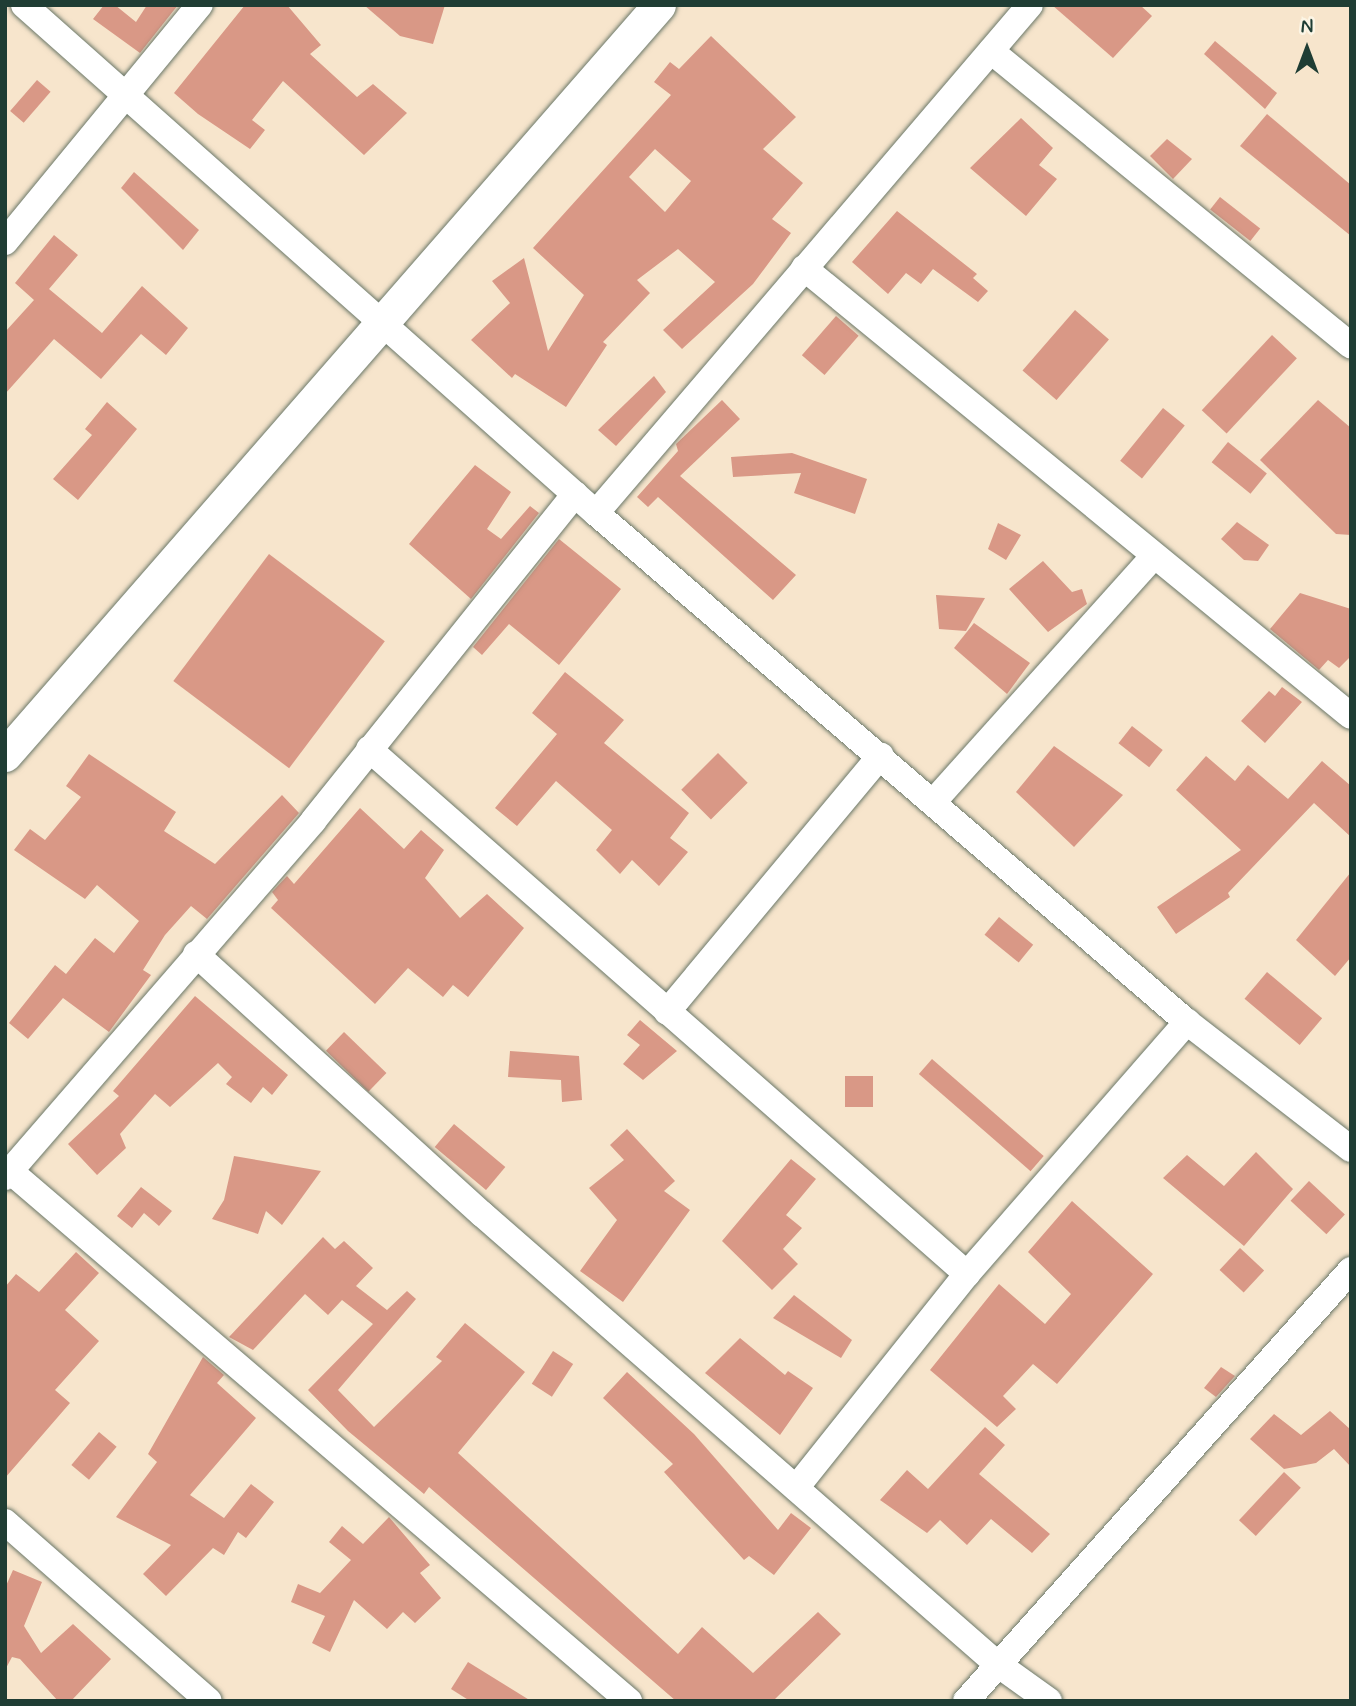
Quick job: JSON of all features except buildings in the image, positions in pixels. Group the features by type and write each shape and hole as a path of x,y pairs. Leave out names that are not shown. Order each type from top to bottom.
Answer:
{"street":[{"path":"24,5 127,95 381,327 596,513 935,800 1187,1022 1351,1149"},
{"path":"5,242 200,5"},
{"path":"5,755 659,5"},
{"path":"596,513 1030,5"},
{"path":"991,51 1351,346"},
{"path":"804,268 1153,557 1351,716"},
{"path":"575,494 369,749 7,1174 629,1701"},
{"path":"935,800 1153,557"},
{"path":"369,749 967,1274"},
{"path":"667,1013 881,755"},
{"path":"196,954 796,1488 996,1663 1049,1701"},
{"path":"796,1488 967,1274 1187,1022"},
{"path":"966,1701 996,1663 1351,1270"},
{"path":"5,1522 209,1701"}]}
